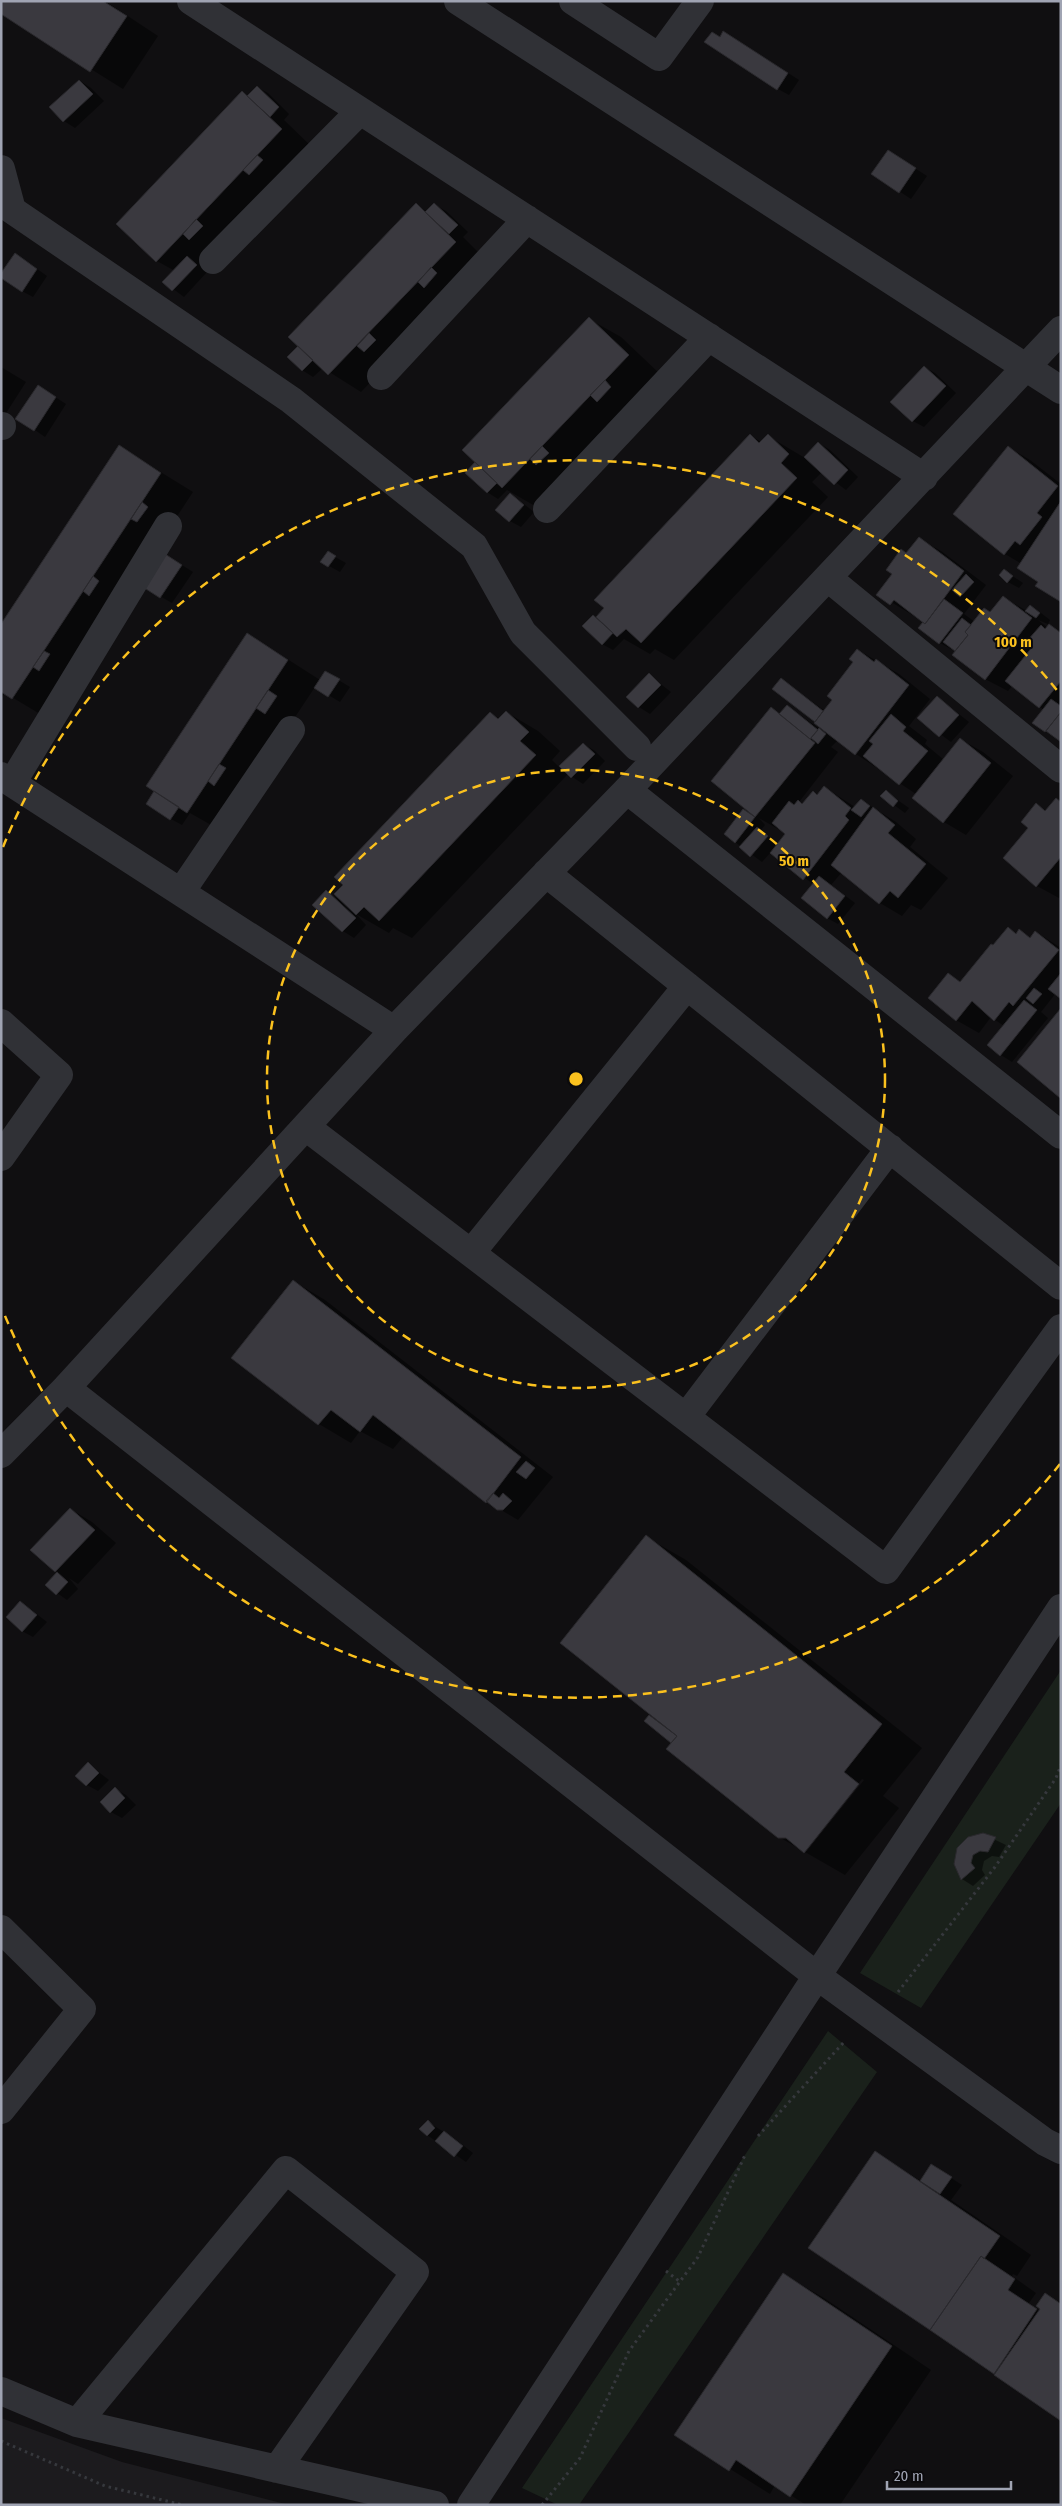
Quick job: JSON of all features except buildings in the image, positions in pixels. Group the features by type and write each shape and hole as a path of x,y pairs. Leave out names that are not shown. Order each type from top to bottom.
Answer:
{"street":[{"path":"192,1 924,477"},
{"path":"458,1 1061,390"},
{"path":"573,1 659,57 700,1"},
{"path":"213,260 360,111"},
{"path":"1,169 12,210 291,400 474,546 523,633 637,747"},
{"path":"381,376 527,219"},
{"path":"1,1454 66,1388 394,1030 627,790 1061,330"},
{"path":"547,509 709,337"},
{"path":"168,526 7,779 394,1030"},
{"path":"828,578 1061,769"},
{"path":"181,892 291,730"},
{"path":"627,790 1061,1135"},
{"path":"546,873 1061,1286"},
{"path":"471,1253 687,986"},
{"path":"1,1023 59,1075 1,1157"},
{"path":"306,1126 886,1570 1061,1328"},
{"path":"686,1417 890,1148"},
{"path":"66,1388 817,1976 1045,2142 1061,2150"},
{"path":"472,2505 817,1976 1061,1608"},
{"path":"1,1929 82,2009 1,2110"},
{"path":"77,2422 286,2170 415,2272 277,2469"},
{"path":"1,2391 77,2422 435,2505"}],"path":[{"path":"757,2137 841,2044 877,2020 995,1867 1056,1778 1061,1765"},
{"path":"542,2505 580,2458 629,2351 698,2257 750,2144"},
{"path":"1,2441 105,2486 183,2505"}],"shaded area":[{"path":"1061,1670 1061,1803 921,2008 860,1973"},
{"path":"828,2031 877,2072 579,2505 558,2505 522,2488"},
{"path":"1,2418 122,2462 289,2505 1,2505"}]}
